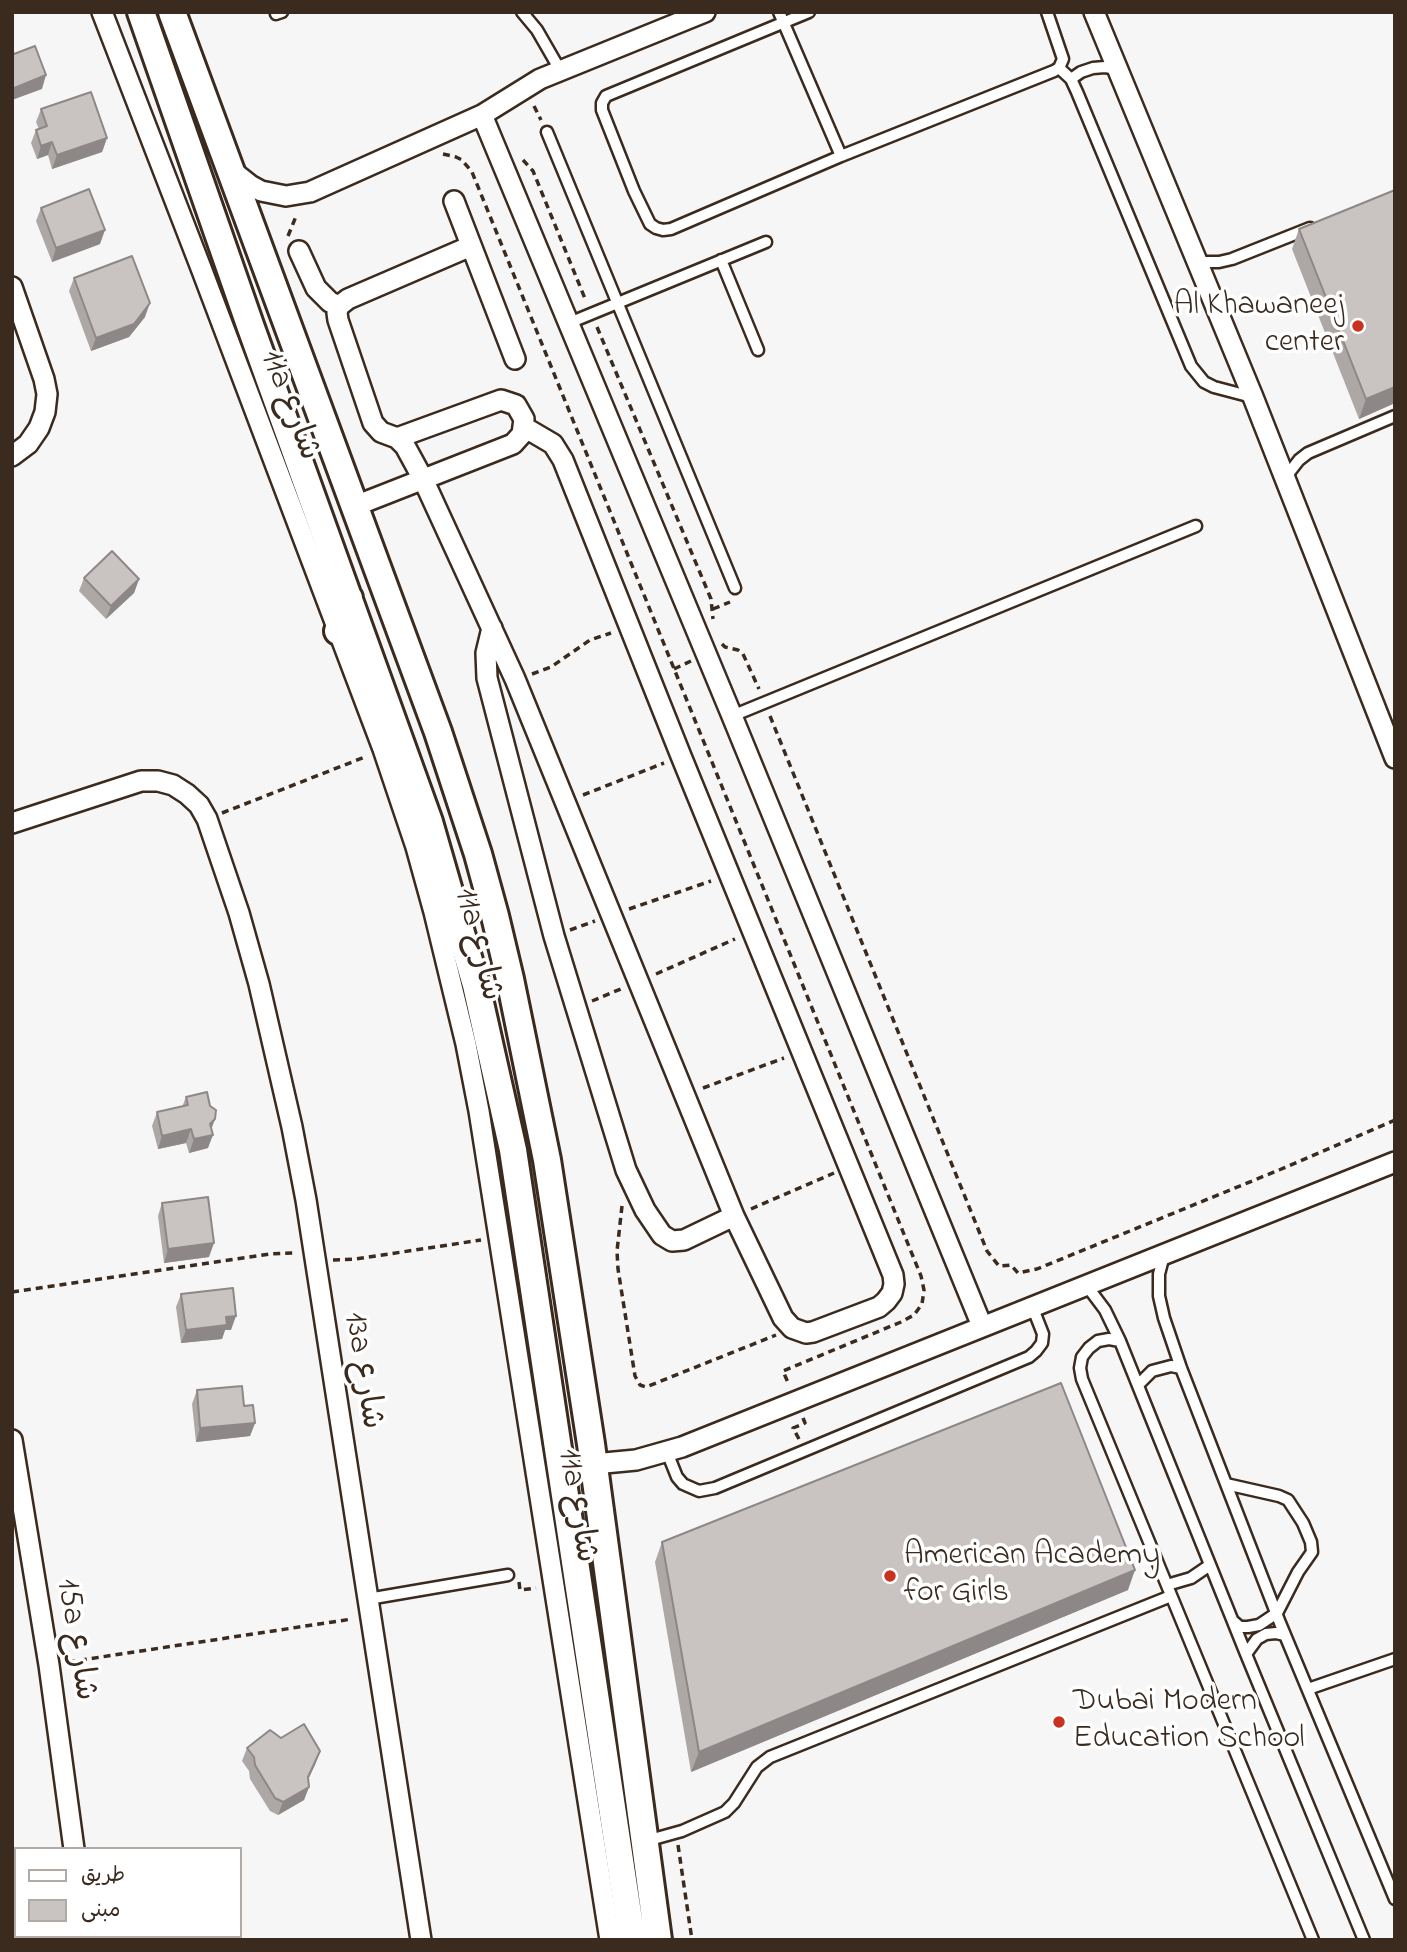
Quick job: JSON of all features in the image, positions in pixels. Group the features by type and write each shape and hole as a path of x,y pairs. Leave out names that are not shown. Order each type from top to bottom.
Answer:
{"street":[{"name":"11a شارع","path":"102,12 383,749 416,847 452,978 479,1111 610,1940"},
{"name":"11a شارع","path":"141,12 250,325 429,822 476,985 513,1150 632,1940"},
{"name":"11a شارع","path":"172,12 443,744 478,854 510,979 547,1160 594,1464 658,1940"},
{"path":"231,169 261,191 286,196 310,192 482,115 520,90 560,70 705,12"},
{"path":"1094,12 1253,397 1395,758"},
{"path":"482,115 982,1326"},
{"path":"186,141 211,178 240,253 251,262 265,262"},
{"path":"454,201 515,359"},
{"path":"471,246 348,299 339,306 338,320 373,423 381,432 397,438 405,446 423,479 515,679 734,1216 787,1324 799,1331 813,1332 879,1307 892,1293 893,1275 559,451 546,438 524,427"},
{"path":"292,247 316,288 339,306"},
{"path":"12,287 47,394 45,412 39,428 28,444 12,457"},
{"path":"250,325 264,326 279,338 386,631 393,643 412,661"},
{"path":"355,506 513,444 519,440 524,427 521,412 516,405 501,400 397,438"},
{"path":"338,631 349,598"},
{"path":"492,628 486,653 487,678 554,936 630,1180 654,1224 662,1235 672,1241 684,1240 734,1216"},
{"path":"12,823 141,781 158,781 173,785 193,800 207,819"},
{"name":"13a شارع","path":"207,819 239,913 273,1044 306,1200 421,1940"},
{"path":"542,1340 555,1362 574,1447 586,1460 594,1464 636,1460 667,1452 1395,1162"},
{"name":"15a شارع","path":"12,1440 49,1665 74,1847"}],"lane":[{"path":"522,12 537,30 560,70"},
{"path":"809,12 782,17 606,96 601,110 650,224 663,230 671,229 841,156 1059,68 1062,54 1047,12"},
{"path":"782,17 841,156"},
{"path":"1059,68 1070,79 1191,366 1204,382 1253,397"},
{"path":"1070,79 1093,68 1118,69"},
{"path":"547,132 735,588"},
{"path":"1197,262 1232,259 1320,224"},
{"path":"569,323 766,242"},
{"path":"722,260 758,350"},
{"path":"1285,479 1299,460 1308,453 1395,416"},
{"path":"732,716 1196,526"},
{"path":"1165,1253 1159,1274 1159,1296 1181,1368 1285,1635 1395,1899"},
{"path":"1081,1286 1090,1290 1098,1299 1120,1342 1245,1654 1364,1940"},
{"path":"667,1452 677,1477 683,1484 699,1491 707,1491 1029,1357 1042,1343 1043,1334 1031,1306"},
{"path":"1120,1342 1109,1339 1098,1341 1089,1348 1080,1368 1082,1379 1313,1940"},
{"path":"1138,1385 1152,1371 1171,1366 1181,1368"},
{"path":"1226,1484 1288,1500 1298,1513 1311,1542 1312,1552 1298,1572 1277,1613 1259,1625 1240,1627 1233,1621"},
{"path":"1167,1585 1191,1578 1210,1564"},
{"path":"368,1608 508,1575"},
{"path":"645,1842 676,1833 726,1812 757,1768 771,1757 1171,1596"},
{"path":"1245,1654 1257,1639 1266,1634 1285,1635"},
{"path":"1308,1689 1395,1659"}],"path":[{"path":"525,112 534,105 547,132"},
{"path":"519,150 533,172 711,599 714,629"},
{"path":"433,155 448,154 462,160 475,181 921,1276 924,1290 922,1304 914,1315 783,1371 805,1423 793,1428 804,1451"},
{"path":"475,181 523,160"},
{"path":"292,247 297,214 316,205 310,192"},
{"path":"515,679 551,667 590,640 629,627"},
{"path":"717,639 724,647 732,647 743,654 987,1251 999,1266 1011,1265 1018,1273 1037,1269 1395,1120"},
{"path":"207,819 383,749"},
{"path":"565,802 681,756"},
{"path":"554,936 729,874"},
{"path":"577,1007 752,931"},
{"path":"685,1095 802,1052"},
{"path":"734,1216 849,1167"},
{"path":"630,1180 622,1197 617,1259 635,1376 640,1385 646,1387 772,1337 787,1324"},
{"path":"12,1292 271,1254 292,1253 346,1260 499,1238"},
{"path":"49,1665 368,1608"},
{"path":"676,1833 692,1940"}],"building":[{"path":"35,46 46,75 12,89 12,50 14,54"},
{"path":"91,92 107,138 57,155 52,142 41,146 36,130 47,126 41,109"},
{"path":"89,189 105,230 56,248 41,208"},
{"name":"Al Khawaneej center","path":"1395,190 1395,387 1366,399 1299,229"},
{"path":"132,256 150,303 134,324 96,338 74,278"},
{"path":"112,551 139,579 111,606 84,578"},
{"path":"207,1092 210,1106 216,1110 215,1119 210,1124 213,1135 194,1139 191,1129 162,1136 157,1112 188,1105 186,1097"},
{"path":"208,1197 214,1243 168,1249 162,1203"},
{"path":"233,1288 236,1316 226,1317 227,1325 186,1330 181,1294"},
{"name":"American Academy for Girls","path":"1061,1383 1135,1570 699,1752 662,1542"},
{"path":"242,1386 244,1406 253,1405 255,1423 200,1428 197,1390"},
{"path":"304,1724 320,1751 308,1777 309,1787 283,1802 275,1798 247,1748 270,1730 281,1738"}],"place":[{"name":"Al Khawaneej center","path":"1358,326"},
{"name":"American Academy for Girls","path":"890,1576"},
{"name":"Dubai Modern Education School","path":"1059,1722"}]}
